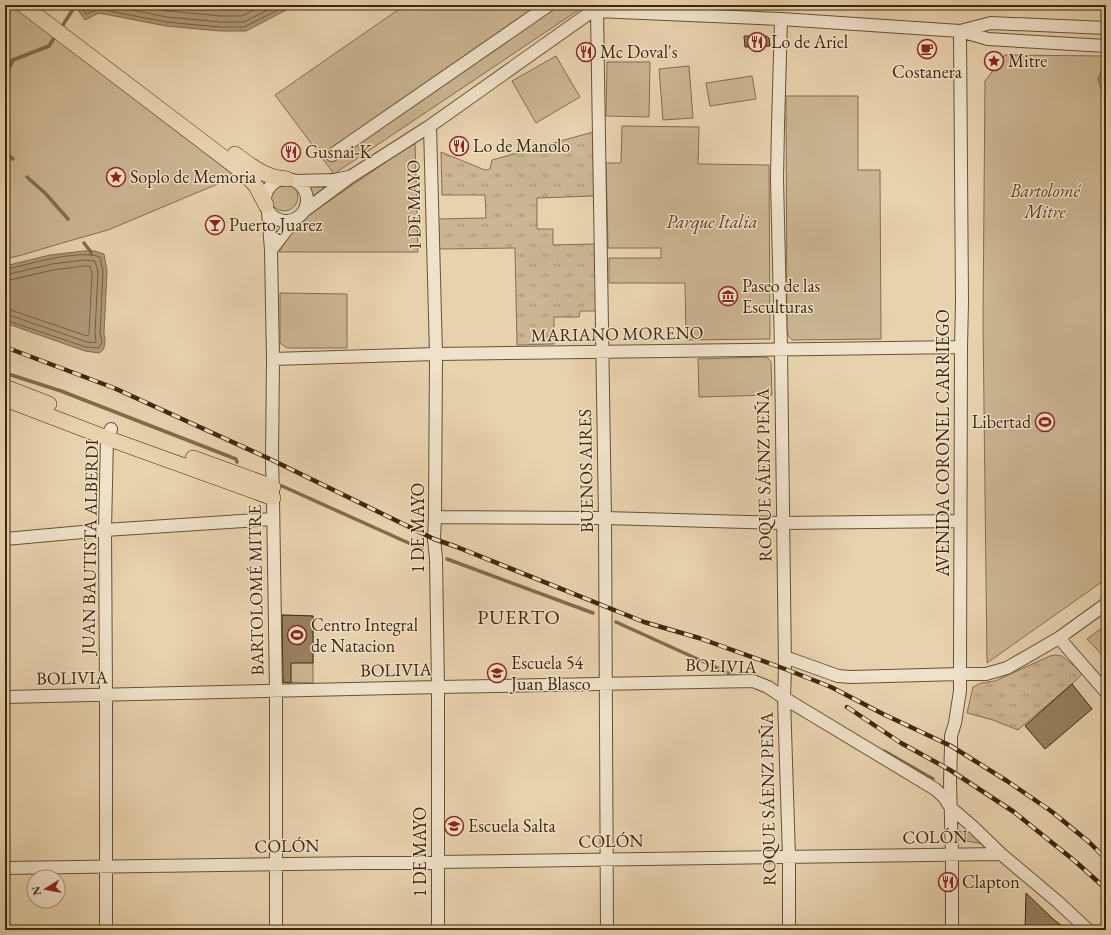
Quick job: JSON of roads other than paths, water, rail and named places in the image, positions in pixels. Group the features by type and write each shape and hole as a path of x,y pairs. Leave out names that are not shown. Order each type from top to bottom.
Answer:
{"main road":[{"path":"23,5 42,11 108,62 244,173 256,186 267,208"},
{"path":"108,62 254,167 272,177 291,180"},
{"path":"5,387 109,433"},
{"path":"5,399 109,433 273,492"}],"street":[{"path":"332,155 549,5"},
{"path":"350,177 334,180 280,180 274,183 267,192 267,208 273,216 278,219 290,221 350,177 430,126 588,14 597,11 781,19 960,32 988,39 1106,46"},
{"name":"BUENOS AIRES","path":"597,11 605,518 608,860 607,930"},
{"name":"ROQUE SÁENZ PEÑA","path":"781,19 778,179 785,657 784,698 789,857 789,930"},
{"path":"960,32 991,23 1106,28"},
{"name":"AVENIDA CORONEL CARRIEGO","path":"952,930 950,782 951,736 955,724 960,691 962,302 960,32"},
{"name":"1 DE MAYO","path":"430,126 436,354 434,539 436,558 438,687 438,930"},
{"path":"271,250 307,205 305,191 300,185 291,180"},
{"name":"BARTOLOMÉ MITRE","path":"267,208 271,250 273,359 272,460 276,691 276,930"},
{"name":"MARIANO MORENO","path":"273,359 436,354 961,348"},
{"name":"JUAN BAUTISTA ALBERDI","path":"106,930 105,530 109,433"},
{"path":"435,516 605,518 782,523 960,521"},
{"path":"5,539 105,530 273,520"},
{"path":"785,657 844,677 986,674 1007,668 1058,638 1106,604"},
{"path":"1058,638 1106,692"},
{"name":"BOLIVIA","path":"5,697 753,681 768,687 935,790 944,797 951,808 1088,930"},
{"name":"COLÓN","path":"5,868 1002,854"}],"water":[{"path":"72,5 296,5 246,31 220,31 166,26 99,13 85,20 76,7"},
{"path":"1106,67 1106,74 1104,78 1106,83 1106,96 1101,89 1098,79 1101,72"},
{"path":"95,251 104,254 107,271 104,333 105,344 102,351 99,353 85,351 5,323 5,266 50,255"}],"waterway":[{"path":"61,28 75,6 80,5"},
{"path":"5,63 49,46 56,35"},
{"path":"5,76 14,59"},
{"path":"5,152 13,159"},
{"path":"27,177 45,193 68,219"},
{"path":"84,243 91,254"},
{"path":"5,373 61,391 236,459 237,462"},
{"path":"282,486 422,549"},
{"path":"447,559 593,613"},
{"path":"616,622 735,676"},
{"path":"884,751 933,779"}],"railway":[{"path":"5,347 114,388 272,460 434,539 644,622 699,638 831,687 883,714 951,746 1007,781 1051,811 1089,842 1106,859"},
{"path":"847,707 901,743 950,770 1014,812 1076,862 1106,889"}],"place":[{"name":"Lo de Ariel","path":"757,42"},
{"name":"Costanera","path":"927,49"},
{"name":"Mc Doval's","path":"586,52"},
{"name":"Mitre","path":"994,61"},
{"name":"Lo de Manolo","path":"459,146"},
{"name":"Gusnai-K","path":"291,152"},
{"name":"Soplo de Memoria","path":"116,177"},
{"name":"Puerto Juarez","path":"215,225"},
{"name":"Paseo de las Esculturas","path":"728,296"},
{"name":"Libertad","path":"1045,422"},
{"name":"Centro Integral de Natacion","path":"297,635"},
{"name":"Escuela 54 Juan Blasco","path":"497,673"},
{"name":"Escuela Salta","path":"454,826"},
{"name":"Clapton","path":"948,882"}],"district":[{"name":"PUERTO","path":"519,617"}],"park label":[{"name":"Bartolomé Mitre","path":"1045,201"},
{"name":"Parque Italia","path":"712,222"}]}
